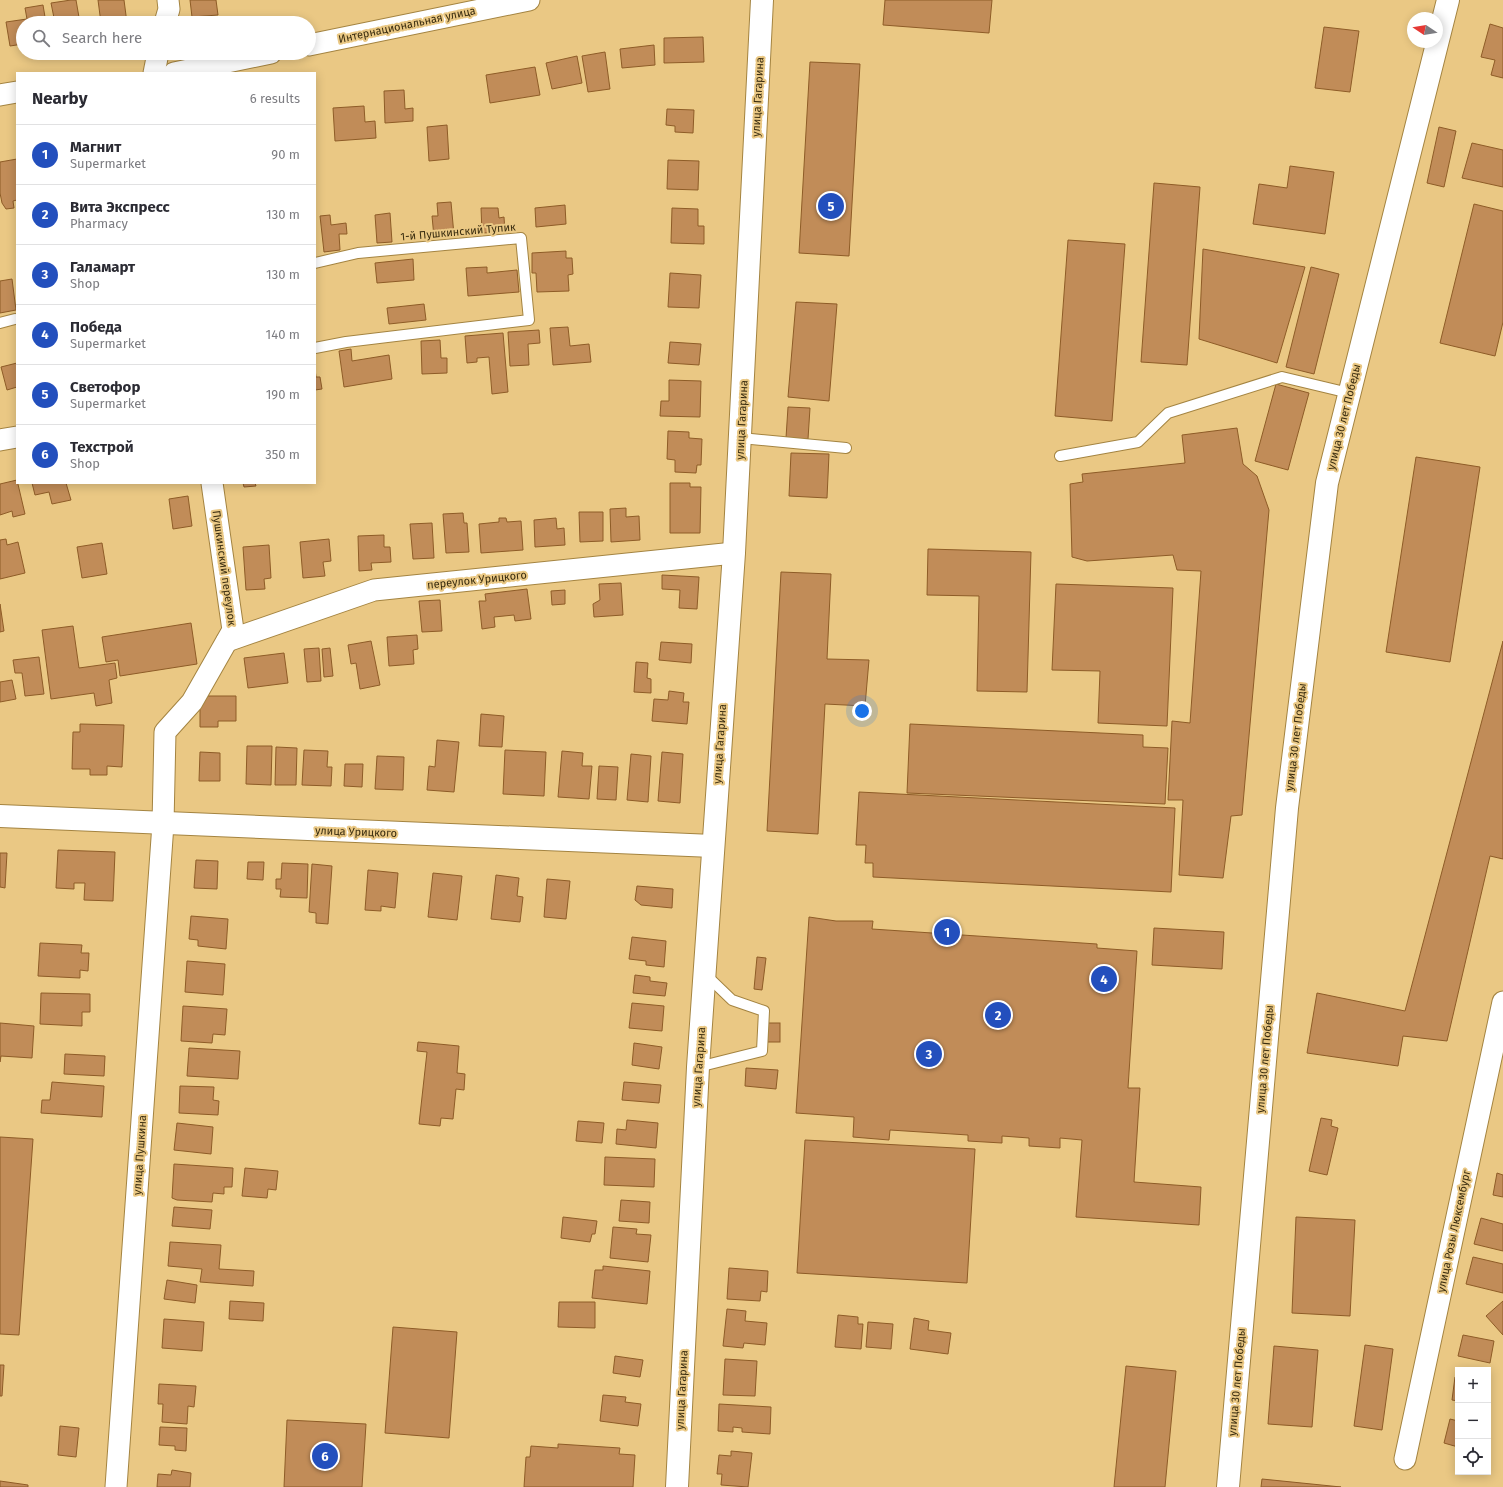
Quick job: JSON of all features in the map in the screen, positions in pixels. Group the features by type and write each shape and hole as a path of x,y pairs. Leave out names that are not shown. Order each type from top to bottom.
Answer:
{"street":[{"path":"167,16 169,9 168,0"},
{"name":"Интернациональная улица","path":"316,44 529,0"},
{"name":"улица Гагарина","path":"677,1487 698,1068 741,438 762,0"},
{"name":"улица 30 лет Победы","path":"1228,1487 1287,808 1327,482 1448,0"},
{"path":"154,72 157,60"},
{"path":"179,72 237,60"},
{"path":"0,95 16,92"},
{"path":"0,440 16,437"},
{"name":"Пушкинский переулок","path":"163,824 165,732 192,702 233,630 212,484"},
{"name":"переулок Урицкого","path":"227,641 374,590 734,553"},
{"name":"улица Урицкого","path":"0,816 713,846"},
{"name":"улица Пушкина","path":"116,1487 163,824"},
{"name":"улица Розы Люксембург","path":"1405,1459 1503,1002"}],"lane":[{"name":"1-й Пушкинский Тупик","path":"316,263 358,252 521,238 529,320 346,342 316,348"},
{"path":"0,323 15,319"},
{"path":"1060,456 1138,442 1168,413 1282,377 1349,393"},
{"path":"741,438 846,448"},
{"path":"698,1068 762,1051 764,1011 732,1000 705,974"}],"building":[{"path":"76,0 79,16 54,16 51,3"},
{"path":"98,0 124,0 126,16 100,16"},
{"path":"190,0 216,0 218,15 192,16"},
{"path":"885,0 992,0 989,33 883,25"},
{"path":"43,5 45,16 26,16 25,8"},
{"path":"16,21 16,45 10,46 6,22"},
{"path":"1490,24 1503,28 1503,78 1491,75 1495,60 1481,57"},
{"path":"1324,27 1359,31 1350,92 1315,88"},
{"path":"703,37 704,62 664,63 664,38"},
{"path":"654,45 655,65 622,68 620,49"},
{"path":"605,52 610,89 588,92 582,56"},
{"path":"577,56 582,83 552,89 546,63"},
{"path":"810,62 860,64 849,256 799,253"},
{"path":"535,67 540,95 490,103 486,75"},
{"path":"404,90 405,109 413,108 413,121 385,123 384,91"},
{"path":"364,106 365,122 375,121 376,138 335,141 333,108"},
{"path":"667,109 694,110 693,133 675,132 675,126 666,125"},
{"path":"447,125 449,159 429,161 427,127"},
{"path":"1439,127 1456,131 1444,187 1427,183"},
{"path":"1472,143 1503,150 1503,187 1462,178"},
{"path":"16,159 16,200 13,201 14,208 6,209 2,203 0,193 0,162"},
{"path":"668,160 699,161 698,190 667,189"},
{"path":"1290,166 1334,172 1325,234 1253,224 1259,184 1287,188"},
{"path":"1154,183 1200,187 1187,365 1141,362"},
{"path":"451,202 454,235 434,237 432,216 438,216 437,203"},
{"path":"1474,204 1503,211 1503,322 1495,356 1440,343"},
{"path":"565,205 566,224 536,227 535,208"},
{"path":"481,208 498,208 499,218 504,217 505,232 482,233"},
{"path":"672,208 698,209 698,226 704,226 704,244 671,243"},
{"path":"390,213 392,242 377,243 375,215"},
{"path":"330,215 331,225 346,223 347,234 339,234 340,250 324,252 320,216"},
{"path":"1068,240 1125,244 1112,421 1055,416"},
{"path":"1203,249 1305,267 1277,363 1199,339"},
{"path":"566,251 566,258 572,258 573,274 568,275 569,291 537,292 536,273 532,273 532,253"},
{"path":"413,259 414,280 377,283 375,263"},
{"path":"487,267 487,273 517,270 519,292 468,296 466,268"},
{"path":"1311,267 1339,274 1314,374 1286,367"},
{"path":"670,273 701,275 699,308 668,307"},
{"path":"12,279 16,310 0,313 0,281"},
{"path":"796,302 837,304 829,401 788,397"},
{"path":"424,304 426,320 389,324 387,308"},
{"path":"568,327 570,346 589,344 591,362 553,365 550,328"},
{"path":"539,330 540,343 528,344 529,365 510,366 508,332"},
{"path":"503,333 508,392 492,394 489,357 477,358 477,362 467,363 465,336"},
{"path":"440,340 441,358 447,358 447,373 422,374 421,341"},
{"path":"670,342 701,344 699,365 668,363"},
{"path":"351,349 352,361 389,355 392,379 344,387 339,351"},
{"path":"16,363 16,387 7,390 1,367"},
{"path":"316,377 320,377 322,389 316,390"},
{"path":"669,380 701,381 700,417 660,416 661,401 669,401"},
{"path":"1276,384 1309,393 1288,470 1255,461"},
{"path":"788,407 810,408 808,439 786,438"},
{"path":"1237,428 1243,464 1257,476 1269,510 1242,815 1231,816 1223,878 1179,875 1183,800 1168,800 1172,721 1190,723 1201,571 1177,570 1173,555 1087,561 1072,557 1070,484 1083,482 1082,474 1185,463 1182,435"},
{"path":"668,431 689,432 689,438 702,439 701,465 697,465 696,473 675,472 675,460 667,459"},
{"path":"791,453 829,454 827,498 789,496"},
{"path":"1416,457 1480,467 1450,662 1386,652"},
{"path":"16,480 25,514 13,517 12,511 0,515 0,484"},
{"path":"670,483 690,483 690,487 701,487 700,533 670,533"},
{"path":"32,484 66,484 71,500 52,504 49,492 35,495"},
{"path":"243,484 255,484 256,486 244,487"},
{"path":"188,496 192,526 173,529 169,499"},
{"path":"626,508 626,517 639,516 640,540 611,542 610,509"},
{"path":"579,512 603,512 603,541 580,542"},
{"path":"463,513 464,523 467,523 469,552 446,553 443,514"},
{"path":"499,518 506,518 507,522 521,521 523,550 481,553 479,524 499,522"},
{"path":"556,518 557,529 564,528 565,545 535,547 534,520"},
{"path":"432,523 434,558 413,559 410,524"},
{"path":"384,535 384,547 390,547 391,562 371,563 372,570 359,571 358,536"},
{"path":"6,539 7,545 18,542 25,573 0,579 0,540"},
{"path":"329,539 331,561 323,562 325,576 303,578 300,542"},
{"path":"102,543 107,574 82,578 77,547"},
{"path":"269,545 271,578 264,579 265,589 246,590 243,547"},
{"path":"928,549 1031,552 1027,692 977,691 979,596 927,595"},
{"path":"781,572 831,574 827,659 869,660 865,706 825,704 818,834 767,831"},
{"path":"662,575 699,577 697,609 679,608 680,590 662,589"},
{"path":"621,583 623,615 594,617 593,604 600,600 599,584"},
{"path":"1056,584 1173,588 1167,726 1098,723 1100,671 1052,670"},
{"path":"527,589 531,619 515,621 514,615 494,617 495,627 482,629 479,601 486,601 485,594"},
{"path":"565,590 565,604 552,605 551,591"},
{"path":"440,600 442,631 422,632 419,601"},
{"path":"0,604 4,631 0,632"},
{"path":"191,623 197,664 120,676 118,660 106,662 102,637"},
{"path":"73,626 79,668 115,663 117,678 109,680 112,703 96,706 94,693 51,699 42,630"},
{"path":"417,635 418,649 413,650 414,664 389,666 387,637"},
{"path":"371,641 380,685 360,689 356,663 351,664 348,645"},
{"path":"1503,641 1503,859 1490,856 1447,1041 1403,1036 1398,1066 1307,1053 1317,993 1405,1011"},
{"path":"661,642 692,644 691,663 659,660"},
{"path":"319,648 321,681 307,682 304,649"},
{"path":"330,648 333,676 324,677 322,649"},
{"path":"284,653 288,683 248,688 244,658"},
{"path":"39,657 44,694 25,696 22,673 15,673 13,660"},
{"path":"636,662 648,663 647,678 651,679 651,693 634,692"},
{"path":"12,680 16,699 0,702 0,682"},
{"path":"669,691 684,693 683,702 689,702 687,724 652,721 654,699 668,700"},
{"path":"200,696 236,696 236,721 218,721 218,727 200,727"},
{"path":"481,714 504,716 502,747 479,746"},
{"path":"80,724 124,725 122,767 107,766 107,775 90,775 90,769 72,769 73,732 80,732"},
{"path":"910,724 1143,735 1143,747 1168,748 1165,804 907,793"},
{"path":"437,740 459,742 454,792 427,790 429,766 435,767"},
{"path":"247,746 272,746 271,785 246,784"},
{"path":"276,747 297,748 296,785 275,785"},
{"path":"304,750 328,751 327,767 332,767 331,786 302,785"},
{"path":"505,750 546,752 544,796 503,794"},
{"path":"562,751 583,753 582,766 592,766 589,799 558,797"},
{"path":"200,752 220,753 220,781 199,781"},
{"path":"662,752 683,754 680,803 658,801"},
{"path":"631,754 651,756 648,802 627,800"},
{"path":"377,756 404,757 403,790 375,789"},
{"path":"345,764 363,764 362,787 344,786"},
{"path":"599,766 618,767 616,800 597,799"},
{"path":"859,792 1175,808 1171,892 873,877 873,863 865,863 866,845 856,845"},
{"path":"58,850 115,852 113,901 84,900 85,883 74,883 74,889 56,888"},
{"path":"0,853 7,853 5,888 0,887"},
{"path":"196,860 218,861 217,889 194,888"},
{"path":"248,862 264,862 263,880 247,879"},
{"path":"282,863 308,864 307,898 280,897 281,889 276,889 276,879 281,879"},
{"path":"312,864 332,866 328,924 316,923 316,913 309,912"},
{"path":"368,870 398,873 395,908 381,906 381,911 365,910"},
{"path":"433,873 462,876 457,920 428,917"},
{"path":"496,875 519,878 517,896 523,897 520,922 491,919"},
{"path":"547,879 570,881 566,919 544,917"},
{"path":"637,886 673,889 672,908 641,905 635,900"},
{"path":"191,916 228,919 226,949 198,946 198,940 189,939"},
{"path":"809,917 836,921 873,921 872,929 1097,944 1097,948 1137,951 1128,1088 1140,1088 1134,1182 1201,1187 1199,1225 1076,1217 1082,1140 1060,1138 1060,1148 1029,1146 1029,1138 1002,1136 1002,1143 968,1141 968,1135 890,1130 889,1140 853,1137 854,1117 796,1113"},
{"path":"1154,928 1224,932 1222,969 1152,965"},
{"path":"632,937 666,941 664,967 646,965 646,961 629,959"},
{"path":"40,943 82,945 81,953 89,953 88,971 80,970 80,978 38,976"},
{"path":"757,957 766,958 762,990 754,989"},
{"path":"187,961 225,964 223,995 185,992"},
{"path":"635,975 650,977 650,981 667,983 665,996 633,993"},
{"path":"41,993 90,994 90,1012 82,1012 82,1026 40,1024"},
{"path":"632,1003 664,1006 662,1031 629,1028"},
{"path":"183,1006 227,1009 225,1035 213,1034 212,1043 181,1041"},
{"path":"0,1023 34,1026 32,1058 1,1056 0,1062"},
{"path":"767,1023 780,1023 780,1042 767,1042"},
{"path":"418,1042 459,1046 457,1073 465,1074 464,1090 456,1089 453,1119 441,1118 440,1126 419,1124 427,1052 417,1051"},
{"path":"634,1043 662,1047 659,1069 632,1065"},
{"path":"189,1048 240,1051 238,1079 187,1076"},
{"path":"65,1054 105,1056 104,1076 64,1074"},
{"path":"746,1068 778,1070 776,1089 745,1086"},
{"path":"52,1082 104,1086 102,1117 41,1113 42,1100 50,1100"},
{"path":"624,1082 661,1085 659,1103 622,1100"},
{"path":"180,1086 214,1087 213,1100 219,1101 218,1115 179,1113"},
{"path":"1321,1118 1332,1120 1331,1126 1338,1128 1327,1175 1309,1171"},
{"path":"627,1120 658,1123 656,1148 616,1144 617,1129 626,1130"},
{"path":"578,1121 604,1123 602,1143 576,1141"},
{"path":"177,1123 213,1127 211,1154 174,1150"},
{"path":"0,1137 33,1139 19,1335 0,1334"},
{"path":"805,1140 975,1149 967,1283 797,1273"},
{"path":"605,1157 655,1159 654,1187 604,1185"},
{"path":"174,1164 233,1168 232,1187 224,1187 224,1194 213,1193 212,1202 177,1200 172,1198"},
{"path":"245,1168 278,1171 276,1190 268,1189 267,1198 242,1196"},
{"path":"1497,1173 1503,1175 1503,1197 1493,1195"},
{"path":"621,1200 650,1202 649,1223 619,1221"},
{"path":"174,1207 212,1210 210,1229 172,1226"},
{"path":"563,1217 597,1221 595,1234 592,1234 590,1242 561,1238"},
{"path":"1296,1217 1355,1220 1350,1316 1292,1313"},
{"path":"1481,1218 1503,1224 1503,1251 1474,1244"},
{"path":"613,1227 637,1229 636,1234 651,1235 648,1262 610,1258"},
{"path":"170,1242 221,1245 219,1269 254,1271 253,1286 200,1282 202,1269 168,1266"},
{"path":"1473,1257 1503,1264 1503,1293 1466,1284"},
{"path":"603,1266 650,1271 647,1304 592,1298 595,1270 603,1270"},
{"path":"729,1268 768,1271 767,1292 761,1291 760,1301 727,1299"},
{"path":"167,1280 197,1285 195,1303 164,1299"},
{"path":"230,1301 264,1303 263,1321 229,1319"},
{"path":"1503,1301 1503,1335 1486,1316"},
{"path":"559,1302 595,1302 595,1328 558,1327"},
{"path":"727,1309 746,1311 745,1321 767,1323 765,1345 744,1343 743,1348 723,1346"},
{"path":"838,1315 858,1317 858,1324 863,1324 861,1349 835,1347"},
{"path":"914,1318 929,1321 928,1330 951,1333 948,1354 910,1349"},
{"path":"164,1319 204,1322 202,1351 162,1348"},
{"path":"868,1322 893,1324 891,1349 866,1347"},
{"path":"393,1327 457,1332 449,1438 385,1433"},
{"path":"1463,1335 1494,1341 1490,1363 1458,1356"},
{"path":"1365,1345 1393,1349 1382,1430 1354,1426"},
{"path":"1274,1346 1318,1350 1312,1427 1268,1424"},
{"path":"615,1356 643,1360 640,1377 613,1373"},
{"path":"725,1359 757,1361 755,1396 723,1395"},
{"path":"0,1365 4,1365 2,1396 0,1396"},
{"path":"1126,1366 1176,1371 1165,1487 1114,1487"},
{"path":"1455,1377 1455,1400 1452,1400"},
{"path":"159,1384 196,1386 194,1407 188,1406 187,1424 162,1422 163,1404 158,1404"},
{"path":"603,1395 626,1397 625,1402 641,1404 638,1426 600,1421"},
{"path":"719,1404 771,1407 770,1434 742,1432 742,1428 733,1427 733,1432 718,1431"},
{"path":"1450,1419 1455,1420 1455,1446 1444,1443"},
{"path":"287,1420 366,1424 362,1487 284,1487"},
{"path":"60,1426 79,1428 76,1457 58,1455"},
{"path":"160,1427 187,1428 186,1451 175,1450 175,1446 159,1445"},
{"path":"558,1444 620,1448 619,1454 635,1455 633,1487 524,1487 526,1457 530,1457 531,1446 558,1448"},
{"path":"731,1451 752,1453 748,1487 721,1485 722,1474 717,1474 719,1455 731,1456"},
{"path":"172,1470 191,1473 190,1487 157,1487 158,1474 171,1475"},
{"path":"1262,1479 1341,1487 1261,1487"},
{"path":"0,1481 28,1485 28,1487 0,1487"}],"place":[{"name":"Светофор","path":"831,206"},
{"name":"Магнит","path":"947,932"},
{"name":"Победа","path":"1104,979"},
{"name":"Вита Экспресс","path":"998,1015"},
{"name":"Галамарт","path":"929,1054"},
{"name":"Техстрой","path":"325,1456"}]}
